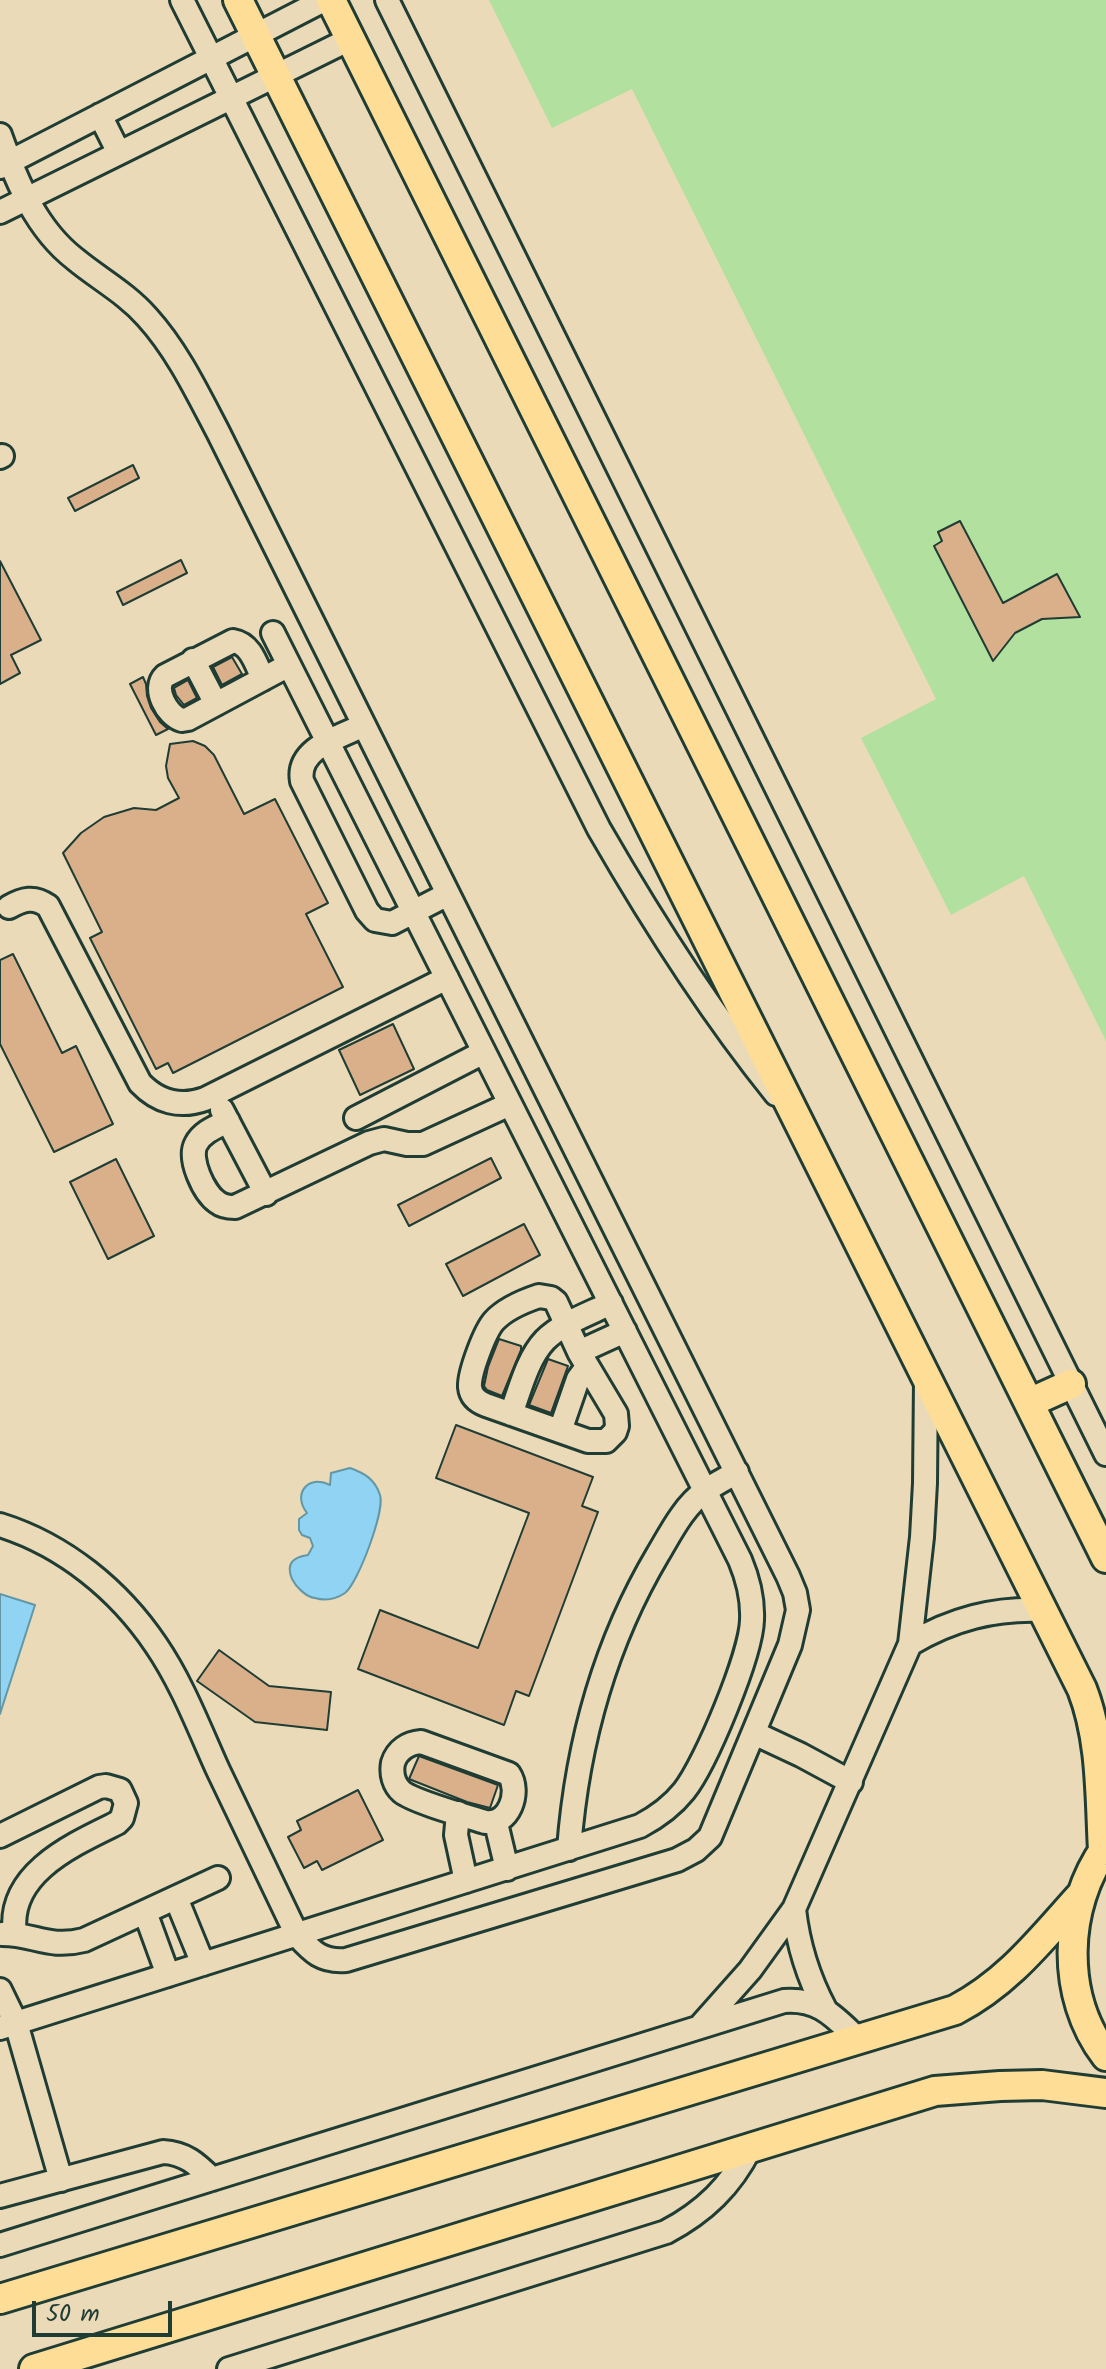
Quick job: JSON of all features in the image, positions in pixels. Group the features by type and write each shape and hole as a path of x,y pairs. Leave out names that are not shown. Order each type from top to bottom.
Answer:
{"main road":[{"path":"238,0 1082,1689 1094,1723 1104,1849 1082,1894 1075,1917 1073,1969 1086,2022 1106,2056"},
{"path":"331,0 1106,1558"},
{"path":"1029,1403 1071,1384"},
{"path":"0,2299 935,2017 975,2000 1009,1974 1082,1894"},
{"path":"34,2369 935,2091 1042,2085 1106,2093"}],"street":[{"path":"182,0 606,841 673,953 714,1013 803,1127"},
{"path":"5,164 324,0"},
{"path":"387,0 1106,1454"},
{"path":"0,212 350,39"},
{"path":"100,115 119,153"},
{"path":"0,135 5,164 54,240 135,304 168,345 218,432 737,1472 788,1576 798,1610 790,1645 710,1837 696,1850 677,1860 346,1960 333,1961 312,1953 297,1935 171,1669 156,1645 122,1602 81,1566 33,1538 0,1525"},
{"path":"8,2026 640,1826 662,1813 686,1789 709,1744 747,1649 752,1619 750,1588 740,1560 273,633"},
{"path":"263,679 248,649 237,641 225,643 160,680 159,690 170,713 178,720 185,720 216,704 263,679 289,665"},
{"path":"193,660 216,704"},
{"path":"364,725 306,756 301,768 302,781 339,856 367,911 375,920 386,924 448,894"},
{"path":"9,907 35,899 53,911 134,1074 147,1090 175,1103 195,1103 214,1095 447,978"},
{"path":"356,1118 484,1052"},
{"path":"214,1095 266,1194"},
{"path":"228,1121 201,1136 194,1151 196,1168 209,1193 220,1205 235,1207 369,1143 384,1139 423,1144 510,1104"},
{"path":"545,1296 556,1302 583,1360 616,1414 615,1432 606,1441 560,1431 480,1403 470,1387 491,1324 504,1312 533,1298 545,1296"},
{"path":"511,1414 539,1347 552,1334 611,1303"},
{"path":"560,1431 583,1360 625,1331"},
{"path":"701,2026 750,1970 794,1909 910,1644 924,1510 926,1375"},
{"path":"569,1849 586,1733 614,1642 640,1585 681,1516 705,1491 737,1472"},
{"path":"910,1644 945,1625 983,1613 1043,1610"},
{"path":"754,1733 851,1782"},
{"path":"413,1743 429,1743 509,1774 514,1786 508,1811 496,1823 412,1797 399,1788 393,1766 400,1751 413,1743"},
{"path":"0,1836 99,1787 120,1790 126,1803 122,1818 117,1823 62,1851 32,1879 17,1902 8,1934 47,1943 72,1943 96,1935 218,1878"},
{"path":"458,1813 456,1835 466,1881"},
{"path":"496,1823 507,1869"},
{"path":"176,1898 203,1964"},
{"path":"794,1909 801,1951 815,1990 825,2009 859,2040"},
{"path":"145,1912 168,1975"},
{"path":"0,1990 8,2026 61,2180"},
{"path":"0,2245 784,2001 805,2001 825,2009"},
{"path":"229,2369 666,2232 696,2214 722,2191 750,2148"},
{"path":"0,2196 163,2152 191,2159 212,2179"}],"green space":[{"path":"489,0 1106,0 1106,1041 1024,876 951,915 861,738 936,699 632,89 552,128"}],"water":[{"path":"350,1468 368,1477 378,1489 380,1503 375,1530 357,1576 345,1593 330,1599 312,1597 299,1588 290,1573 292,1561 308,1555 313,1546 310,1538 299,1530 299,1519 307,1513 301,1499 302,1493 315,1482 330,1485 331,1473"},
{"path":"0,1594 35,1605 0,1714"}],"building":[{"path":"133,465 139,478 75,511 68,498"},
{"path":"960,521 1003,603 1057,574 1080,617 1042,619 1015,633 993,661 934,546 942,541 938,532"},
{"path":"181,560 187,573 123,605 117,592"},
{"path":"0,561 41,640 11,655 20,673 0,684"},
{"path":"232,657 242,674 222,685 213,667"},
{"path":"143,677 151,708 168,729 156,735 130,684"},
{"path":"188,680 197,698 184,705 174,688"},
{"path":"193,741 205,746 214,755 244,814 275,799 328,903 306,914 343,987 173,1073 168,1063 156,1069 90,938 102,932 63,853 81,833 104,817 134,808 156,810 179,798 168,778 166,766 170,744"},
{"path":"13,954 62,1053 76,1046 113,1124 54,1152 0,1044 0,960"},
{"path":"393,1024 414,1069 360,1095 339,1050"},
{"path":"491,1158 501,1178 409,1226 398,1205"},
{"path":"116,1159 154,1236 108,1259 70,1182"},
{"path":"524,1224 540,1255 463,1296 446,1264"},
{"path":"499,1339 521,1346 502,1396 484,1386"},
{"path":"548,1359 568,1366 551,1413 529,1405"},
{"path":"456,1425 593,1477 582,1506 598,1512 529,1696 516,1691 504,1725 358,1669 380,1610 478,1648 529,1513 436,1478"},
{"path":"219,1650 269,1686 331,1692 327,1730 255,1722 197,1681"},
{"path":"419,1756 498,1785 490,1808 409,1779"},
{"path":"358,1790 383,1840 322,1870 317,1861 304,1868 288,1837 301,1830 297,1821"}]}
